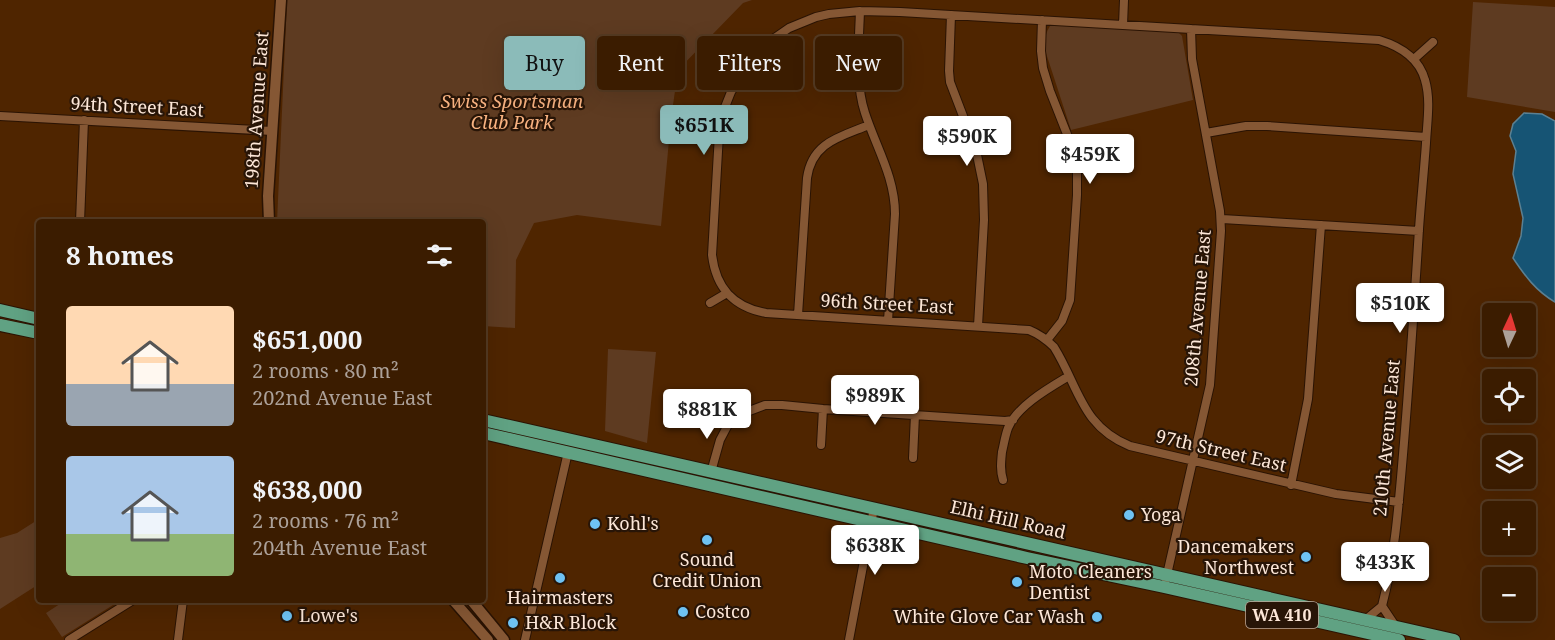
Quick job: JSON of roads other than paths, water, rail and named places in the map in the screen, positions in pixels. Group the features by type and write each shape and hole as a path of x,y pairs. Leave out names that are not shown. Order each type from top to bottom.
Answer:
{"main road":[{"path":"0,310 36,318"},
{"path":"0,325 36,332"},
{"name":"Elhi Hill Road","path":"486,421 1454,640"},
{"name":"Elhi Hill Road","path":"486,434 1027,558 1399,640"}],"street":[{"name":"198th Avenue East","path":"269,219 268,196 281,0"},
{"path":"1124,0 1124,25"},
{"path":"860,11 859,48 862,103 888,171 894,196 895,214 888,321"},
{"path":"710,303 727,293 718,280 712,255 721,123 726,102 741,73 755,56 789,28 816,17 860,11 1379,40 1389,43 1414,59 1432,42"},
{"path":"951,15 950,82 976,150 984,196 978,326"},
{"path":"1042,20 1043,68 1074,152 1077,172 1070,300 1062,321 1047,340"},
{"name":"208th Avenue East","path":"1164,587 1210,385 1222,219 1192,59 1191,29"},
{"name":"210th Avenue East","path":"1382,606 1392,562 1410,384 1429,97 1425,80 1414,59"},
{"name":"94th Street East","path":"0,116 272,131"},
{"path":"80,219 84,120"},
{"path":"798,315 807,178 810,163 818,150 830,141 869,125"},
{"path":"1206,133 1246,126 1267,126 1426,137"},
{"path":"1222,219 1419,231"},
{"path":"1291,485 1308,399 1321,225"},
{"name":"96th Street East","path":"727,293 738,303 756,311 1029,330 1047,340"},
{"name":"97th Street East","path":"1047,340 1056,351 1091,418 1108,435 1130,446 1291,485 1336,494 1399,502"},
{"path":"1003,480 1000,471 1008,427 1037,396 1069,376"},
{"path":"702,398 730,421"},
{"path":"711,472 720,440 730,421 736,416 765,405 915,416 1013,420"},
{"path":"822,445 823,409"},
{"path":"913,458 915,416"},
{"path":"525,640 568,453"},
{"path":"849,640 874,508"},
{"path":"69,640 128,603"},
{"path":"178,640 183,603"},
{"path":"456,603 485,638"},
{"path":"473,603 504,640"},
{"path":"1365,620 1382,606 1396,627"}],"water":[{"path":"1524,113 1542,114 1555,121 1555,302 1531,283 1513,258 1521,236 1523,218 1513,174 1516,151 1510,136 1513,124"}],"place":[{"name":"Yoga","path":"1129,515"},
{"name":"Kohl's","path":"595,524"},
{"name":"Sound Credit Union","path":"707,540"},
{"name":"Dancemakers Northwest","path":"1306,557"},
{"name":"Hairmasters","path":"560,578"},
{"name":"Moto Cleaners Dentist","path":"1017,582"},
{"name":"Costco","path":"683,612"},
{"name":"Lowe's","path":"287,616"},
{"name":"White Glove Car Wash","path":"1097,617"},
{"name":"H&R Block","path":"513,623"}],"park label":[{"name":"Swiss Sportsman Club Park","path":"512,112"}]}
